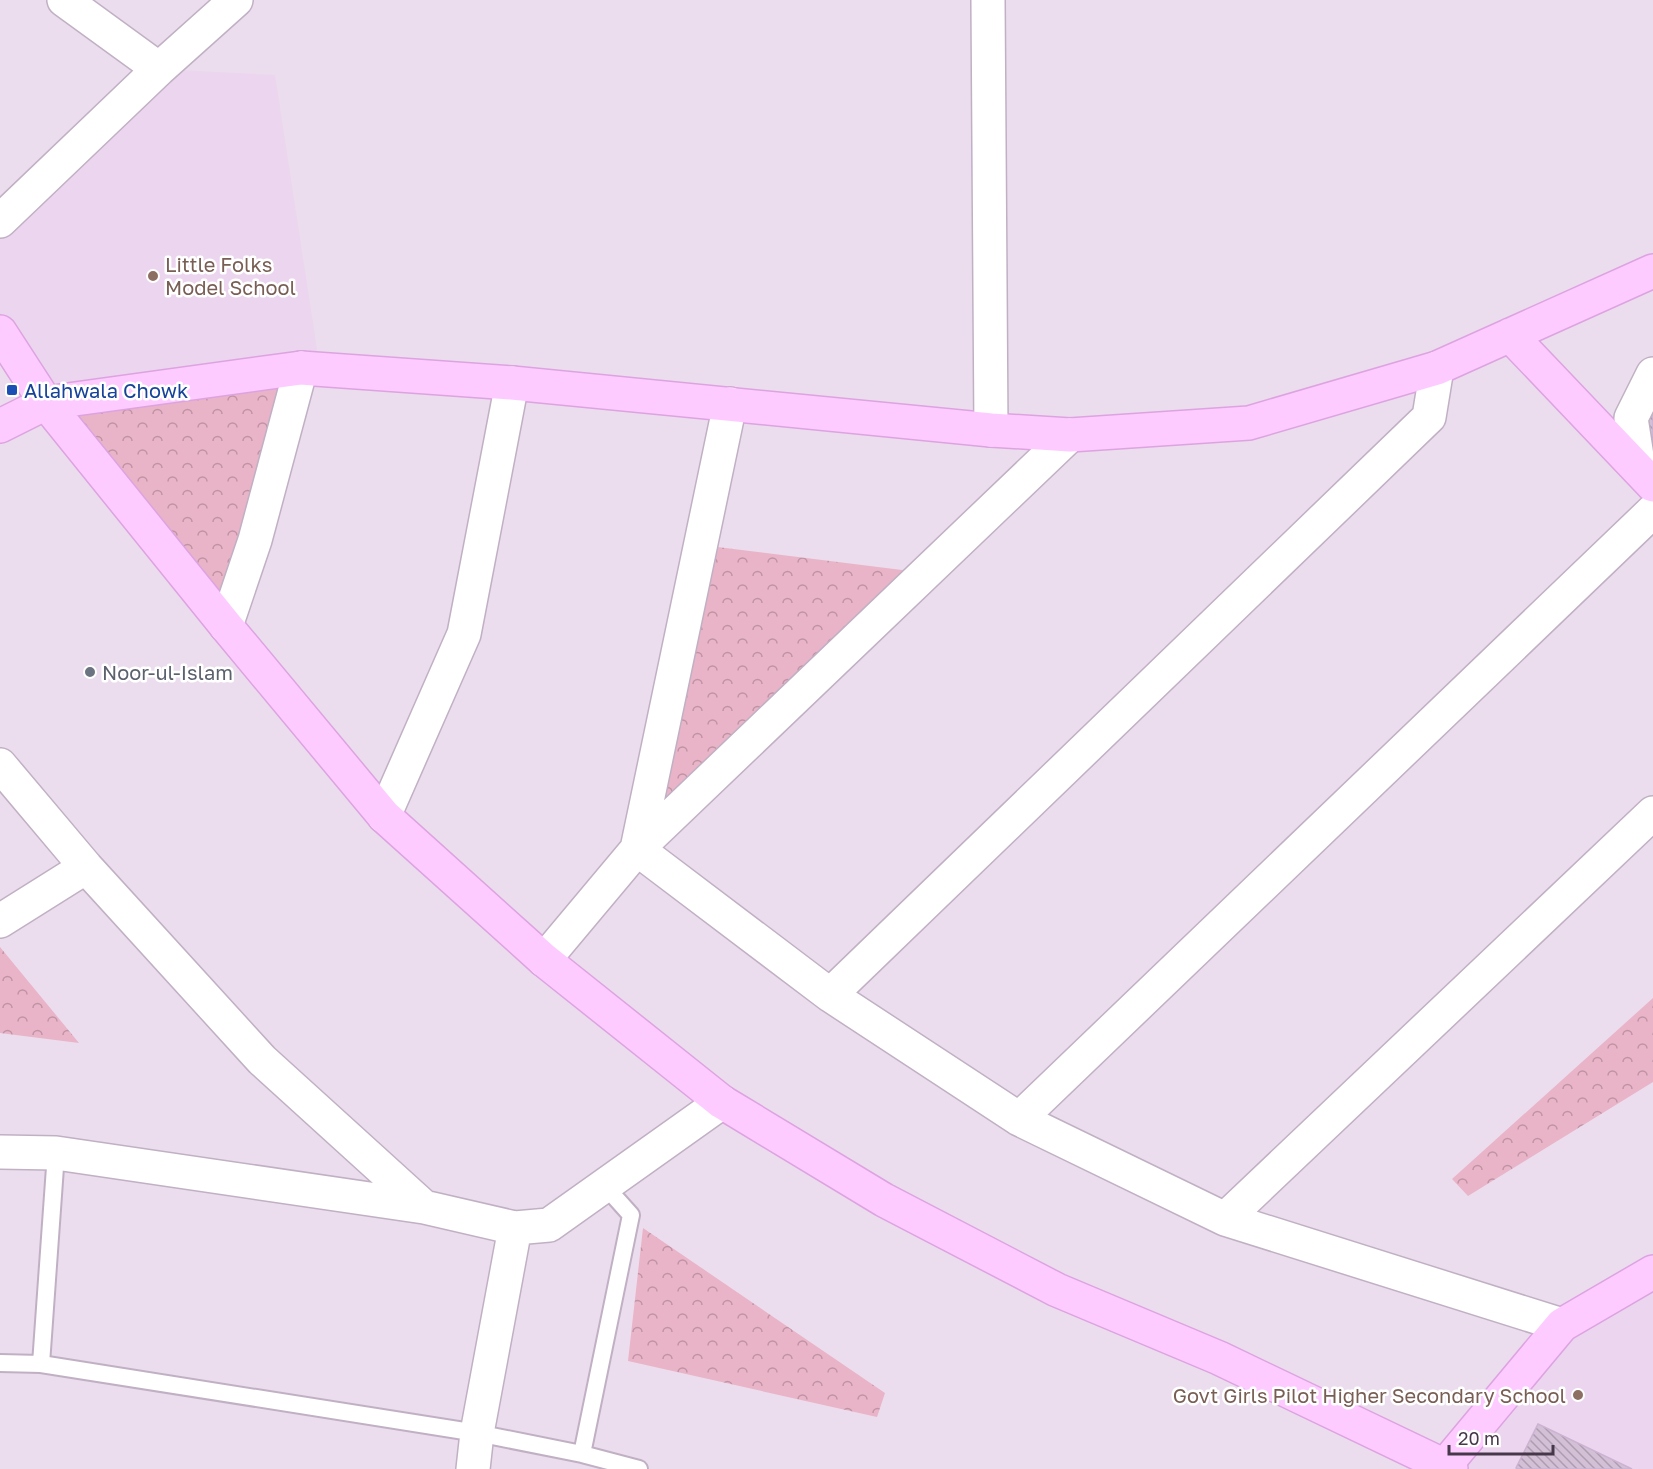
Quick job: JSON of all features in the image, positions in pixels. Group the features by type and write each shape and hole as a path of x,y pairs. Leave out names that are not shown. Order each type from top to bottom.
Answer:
{"street":[{"path":"64,0 159,69"},
{"path":"0,221 159,69 236,0"},
{"path":"988,0 991,430"},
{"path":"0,426 46,403 301,368 513,383 991,430 1070,435 1249,423 1437,368 1653,271"},
{"path":"0,332 46,403 226,626 384,816 544,960 722,1102 884,1200 1057,1290 1219,1358 1446,1468 1562,1325 1653,1272"},
{"path":"1510,335 1646,477"},
{"path":"226,626 255,540 301,368"},
{"path":"830,995 1429,417 1437,368"},
{"path":"1646,477 1631,418 1653,374"},
{"path":"384,816 464,634 513,383"},
{"path":"637,849 730,404"},
{"path":"544,960 637,849 1070,435"},
{"path":"1018,1119 1653,511"},
{"path":"0,765 86,867 262,1060 424,1207"},
{"path":"1225,1219 1653,813"},
{"path":"637,849 830,995 1018,1119 1225,1219 1562,1325"},
{"path":"0,921 86,867"},
{"path":"0,1152 56,1153 424,1207 515,1228 549,1225 722,1102"},
{"path":"473,1469 477,1433 515,1228"}],"lane":[{"path":"41,1364 56,1153"},
{"path":"582,1454 632,1215 605,1186"},
{"path":"0,1363 41,1364 477,1433 582,1454 639,1469"}],"shaded area":[{"path":"0,0 1653,0 1653,1469 0,1469"},
{"name":"Little Folks Model School","path":"159,69 275,75 320,369 46,403 0,332 0,221"},
{"name":"Govt Girls Pilot Higher Secondary School","path":"1653,1272 1653,1469 1451,1469 1562,1325"}],"green space":[{"path":"301,368 226,626 46,403"},
{"path":"701,545 926,573 637,849"},
{"path":"0,947 79,1043 0,1033"},
{"path":"1653,998 1653,1082 1468,1196 1452,1179"},
{"path":"643,1228 885,1393 877,1417 628,1361"}],"building":[{"path":"1653,390 1653,468 1644,419"},
{"path":"1538,1424 1632,1469 1518,1469 1516,1468"}],"place":[{"name":"Little Folks Model School","path":"153,276"},
{"name":"Allahwala Chowk","path":"12,390"},
{"name":"Noor-ul-Islam","path":"90,672"},
{"name":"Govt Girls Pilot Higher Secondary School","path":"1578,1395"}]}
